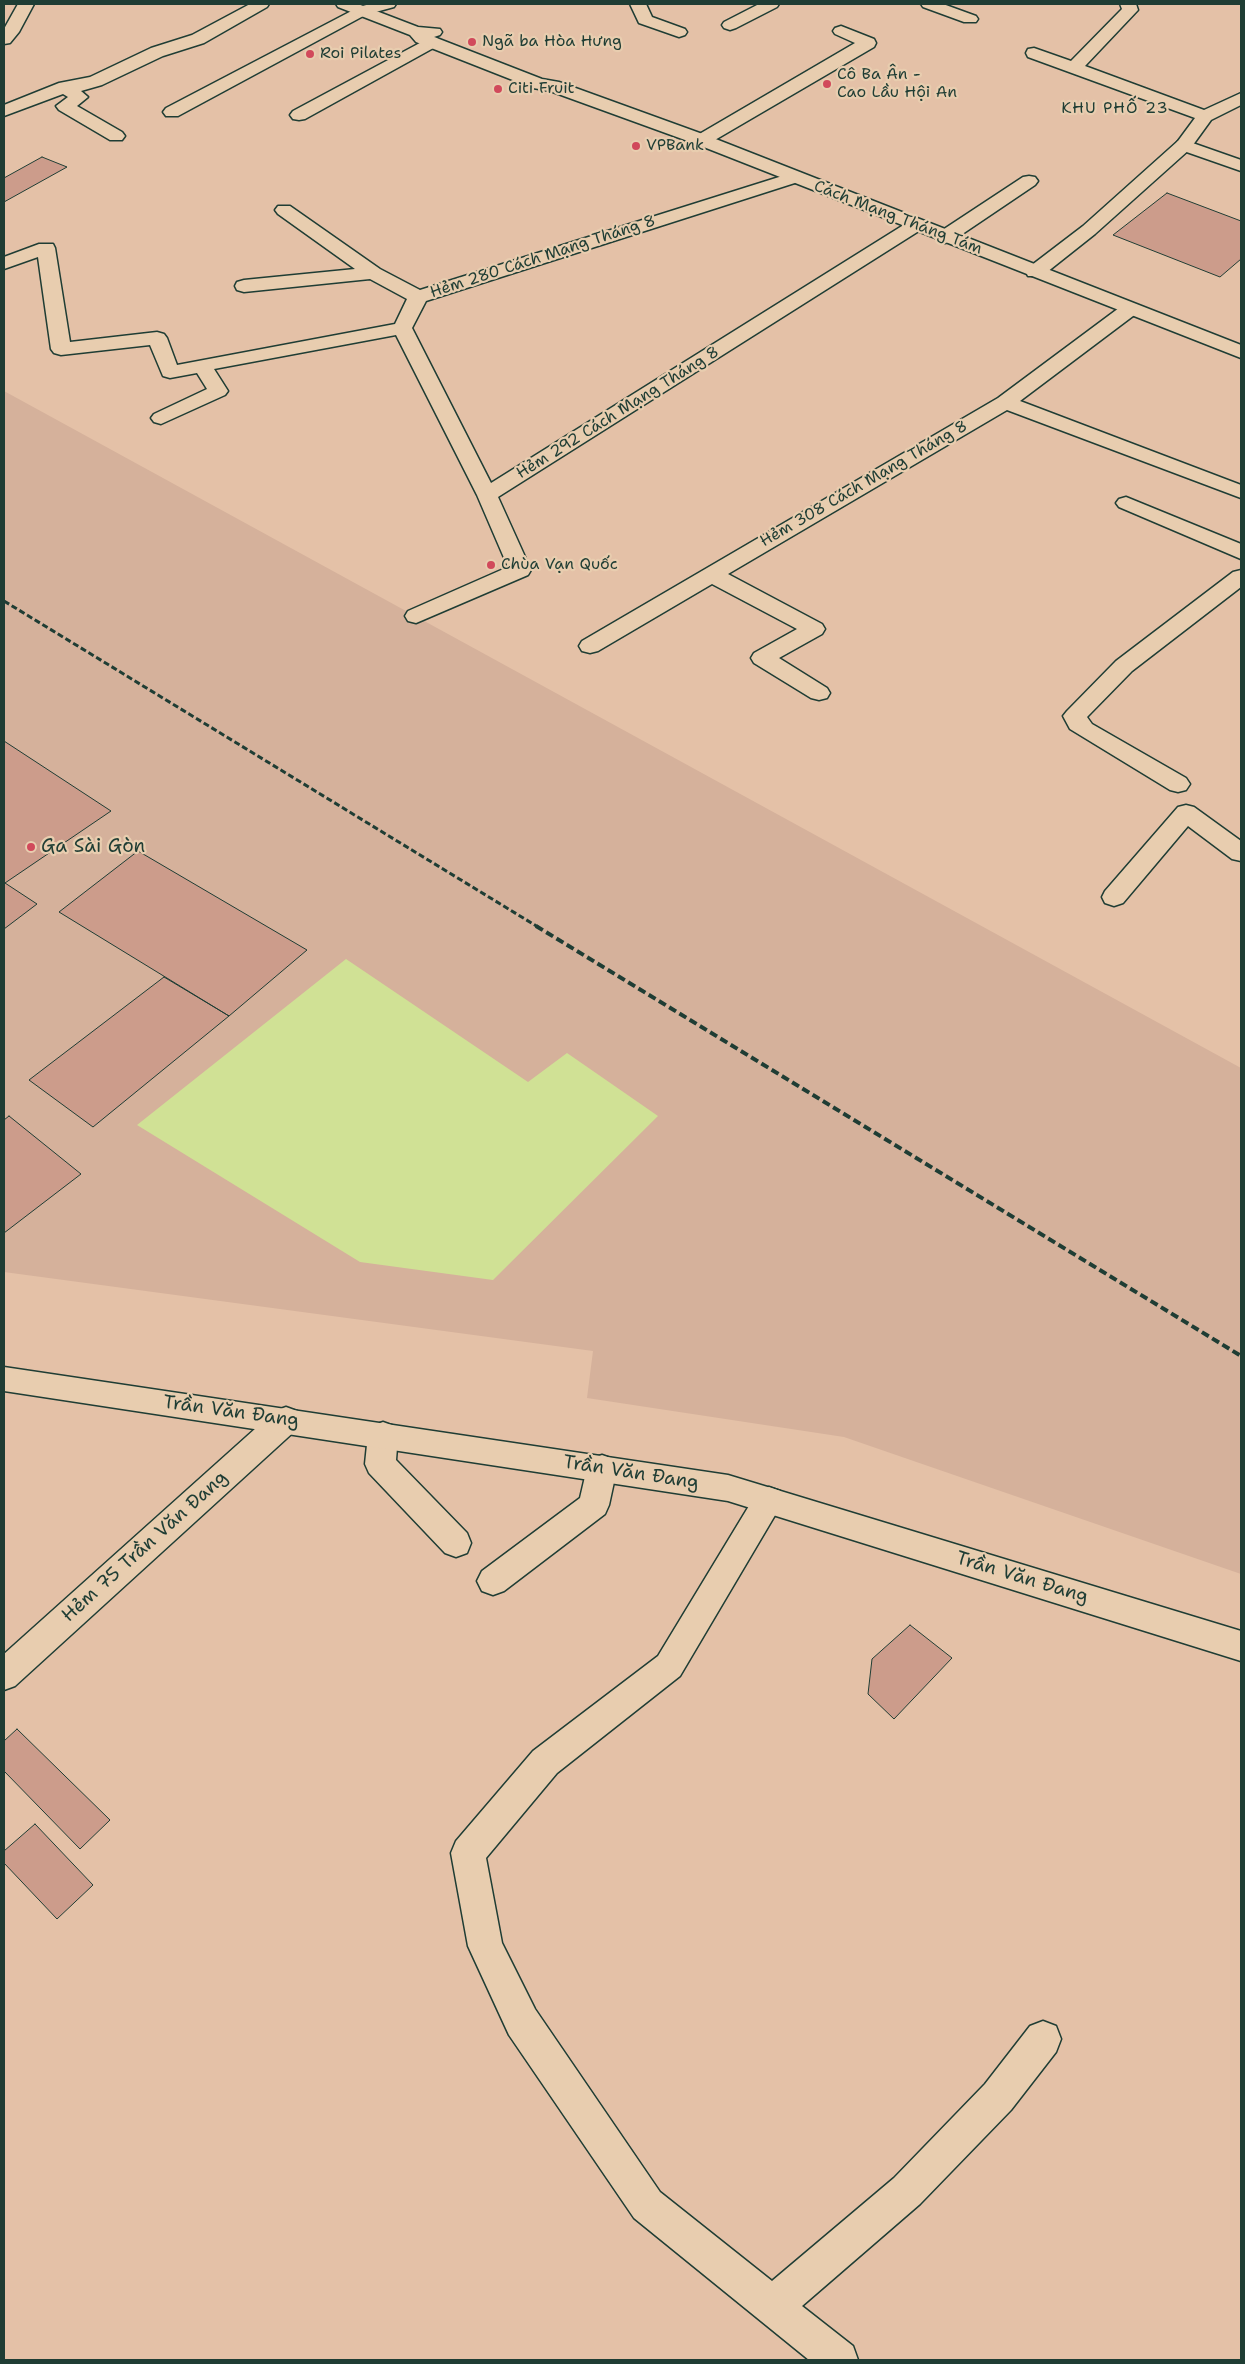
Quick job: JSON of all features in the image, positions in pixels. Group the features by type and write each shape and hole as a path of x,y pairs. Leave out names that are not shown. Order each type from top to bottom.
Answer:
{"main road":[{"path":"4,39 13,29 26,4"},
{"path":"4,111 64,87 80,86 96,81 157,52 198,39 261,4"},
{"name":"Cách Mạng Tháng Tám","path":"344,4 416,32 432,32 551,78 553,86"},
{"path":"172,112 361,11 388,4"},
{"path":"638,4 644,20 679,32"},
{"path":"730,25 771,4"},
{"path":"929,4 970,19"},
{"path":"1074,68 1130,10 1128,4"},
{"path":"702,140 868,43 841,31"},
{"name":"Cách Mạng Tháng Tám","path":"416,32 422,38 431,42 539,84 553,86 702,140 1241,352"},
{"path":"299,115 431,42"},
{"path":"1034,53 1205,116"},
{"path":"64,87 79,97 65,106 116,136"},
{"path":"1035,272 1089,230 1184,145 1205,116 1241,98"},
{"path":"1184,145 1241,166"},
{"name":"Hẻm 280 Cách Mạng Tháng 8","path":"402,328 418,297 795,177"},
{"path":"945,236 1029,181"},
{"path":"284,210 373,273 418,297"},
{"name":"Hẻm 292 Cách Mạng Tháng 8","path":"487,495 916,225"},
{"path":"4,263 46,248 61,349 157,338 170,372 302,354 402,328 487,495 520,570 416,616"},
{"path":"244,286 373,273"},
{"name":"Hẻm 308 Cách Mạng Tháng 8","path":"590,646 1005,402 1130,309"},
{"path":"161,418 218,391 203,367"},
{"path":"1005,402 1241,492"},
{"path":"1126,503 1241,552"},
{"path":"711,574 814,629 762,658 819,693"},
{"path":"1178,784 1084,729 1078,724 1075,716 1124,666 1241,577"},
{"path":"1114,898 1186,813 1241,853"},
{"name":"Trần Văn Ðang","path":"4,1379 728,1488 1241,1646"},
{"name":"Hẻm 75 Trần Văn Ðang","path":"4,1675 286,1420"},
{"path":"383,1435 380,1464 456,1543"},
{"path":"493,1582 594,1505 602,1468"},
{"path":"769,1500 669,1666 545,1762 468,1853 485,1946 522,2022 647,2205 839,2360"},
{"path":"771,2307 907,2191 998,2096 1043,2039"}],"shaded area":[{"path":"4,391 1241,1068 1241,1574 844,1437 587,1398 593,1351 4,1272"}],"green space":[{"path":"346,959 528,1082 567,1053 658,1116 493,1280 360,1262 137,1125"}],"building":[{"path":"42,157 67,167 4,202 4,178"},
{"path":"1167,193 1241,221 1241,259 1220,277 1113,235"},
{"name":"Ga Sài Gòn","path":"4,741 111,811 5,883 37,904 4,929"},
{"path":"138,851 307,950 229,1016 59,912"},
{"path":"164,977 229,1016 93,1127 29,1080"},
{"path":"9,1116 81,1174 4,1233 4,1120"},
{"path":"910,1625 952,1658 894,1719 868,1694 872,1659"},
{"path":"17,1729 110,1820 80,1849 4,1771 4,1741"},
{"path":"35,1824 93,1885 57,1919 4,1863 4,1851"}],"railway":[{"path":"4,601 538,927"},
{"path":"536,926 1241,1356"}],"place":[{"name":"Ngã ba Hòa Hưng","path":"472,42"},
{"name":"Roi Pilates","path":"310,54"},
{"name":"Cô Ba Ân - Cao Lầu Hội An","path":"827,84"},
{"name":"Citi Fruit","path":"498,89"},
{"name":"VPBank","path":"636,146"},
{"name":"Chùa Vạn Quốc","path":"491,565"},
{"name":"Ga Sài Gòn","path":"31,847"}],"district":[{"name":"KHU PHỐ 23","path":"1115,109"}]}
